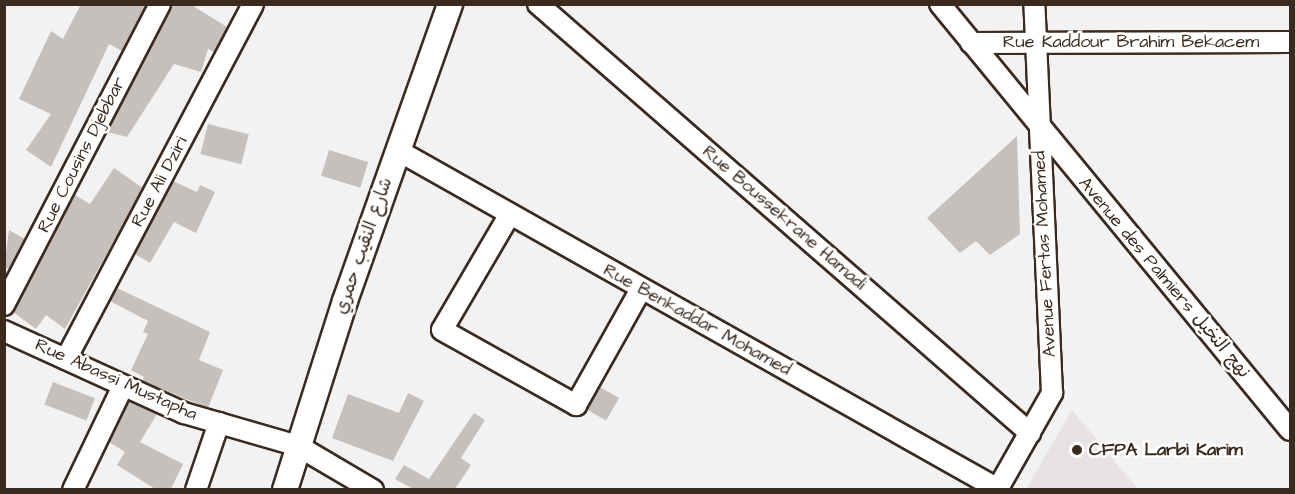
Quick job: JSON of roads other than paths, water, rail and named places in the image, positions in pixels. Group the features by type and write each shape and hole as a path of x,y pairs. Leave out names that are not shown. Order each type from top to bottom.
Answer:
{"main road":[{"name":"شارع النقيب حمري","path":"285,489 397,150 450,4"}],"street":[{"name":"Rue Cousins Djebbar","path":"4,305 160,4"},
{"name":"Rue Ali Dziri","path":"66,359 253,4"},
{"name":"Rue Boussekrane Hamadi","path":"538,4 1030,433"},
{"name":"Avenue des Palmiers نهج النخيل","path":"940,4 1037,126 1290,430"},
{"name":"Avenue Fertas Mohamed","path":"998,489 1052,393 1037,126 1034,4"},
{"name":"Rue Kaddour Brahim Bekacem","path":"971,43 1290,42"},
{"name":"Rue Benkaddar Mohamed","path":"397,150 998,489"},
{"path":"510,214 442,330 576,405 641,289"},
{"name":"Rue Abassi Mustapha","path":"4,331 123,386 219,423 298,446 373,489"},
{"path":"73,489 123,386"},
{"path":"195,489 219,423"}],"place":[{"name":"CFPA Larbi Karim","path":"1077,450"}]}
